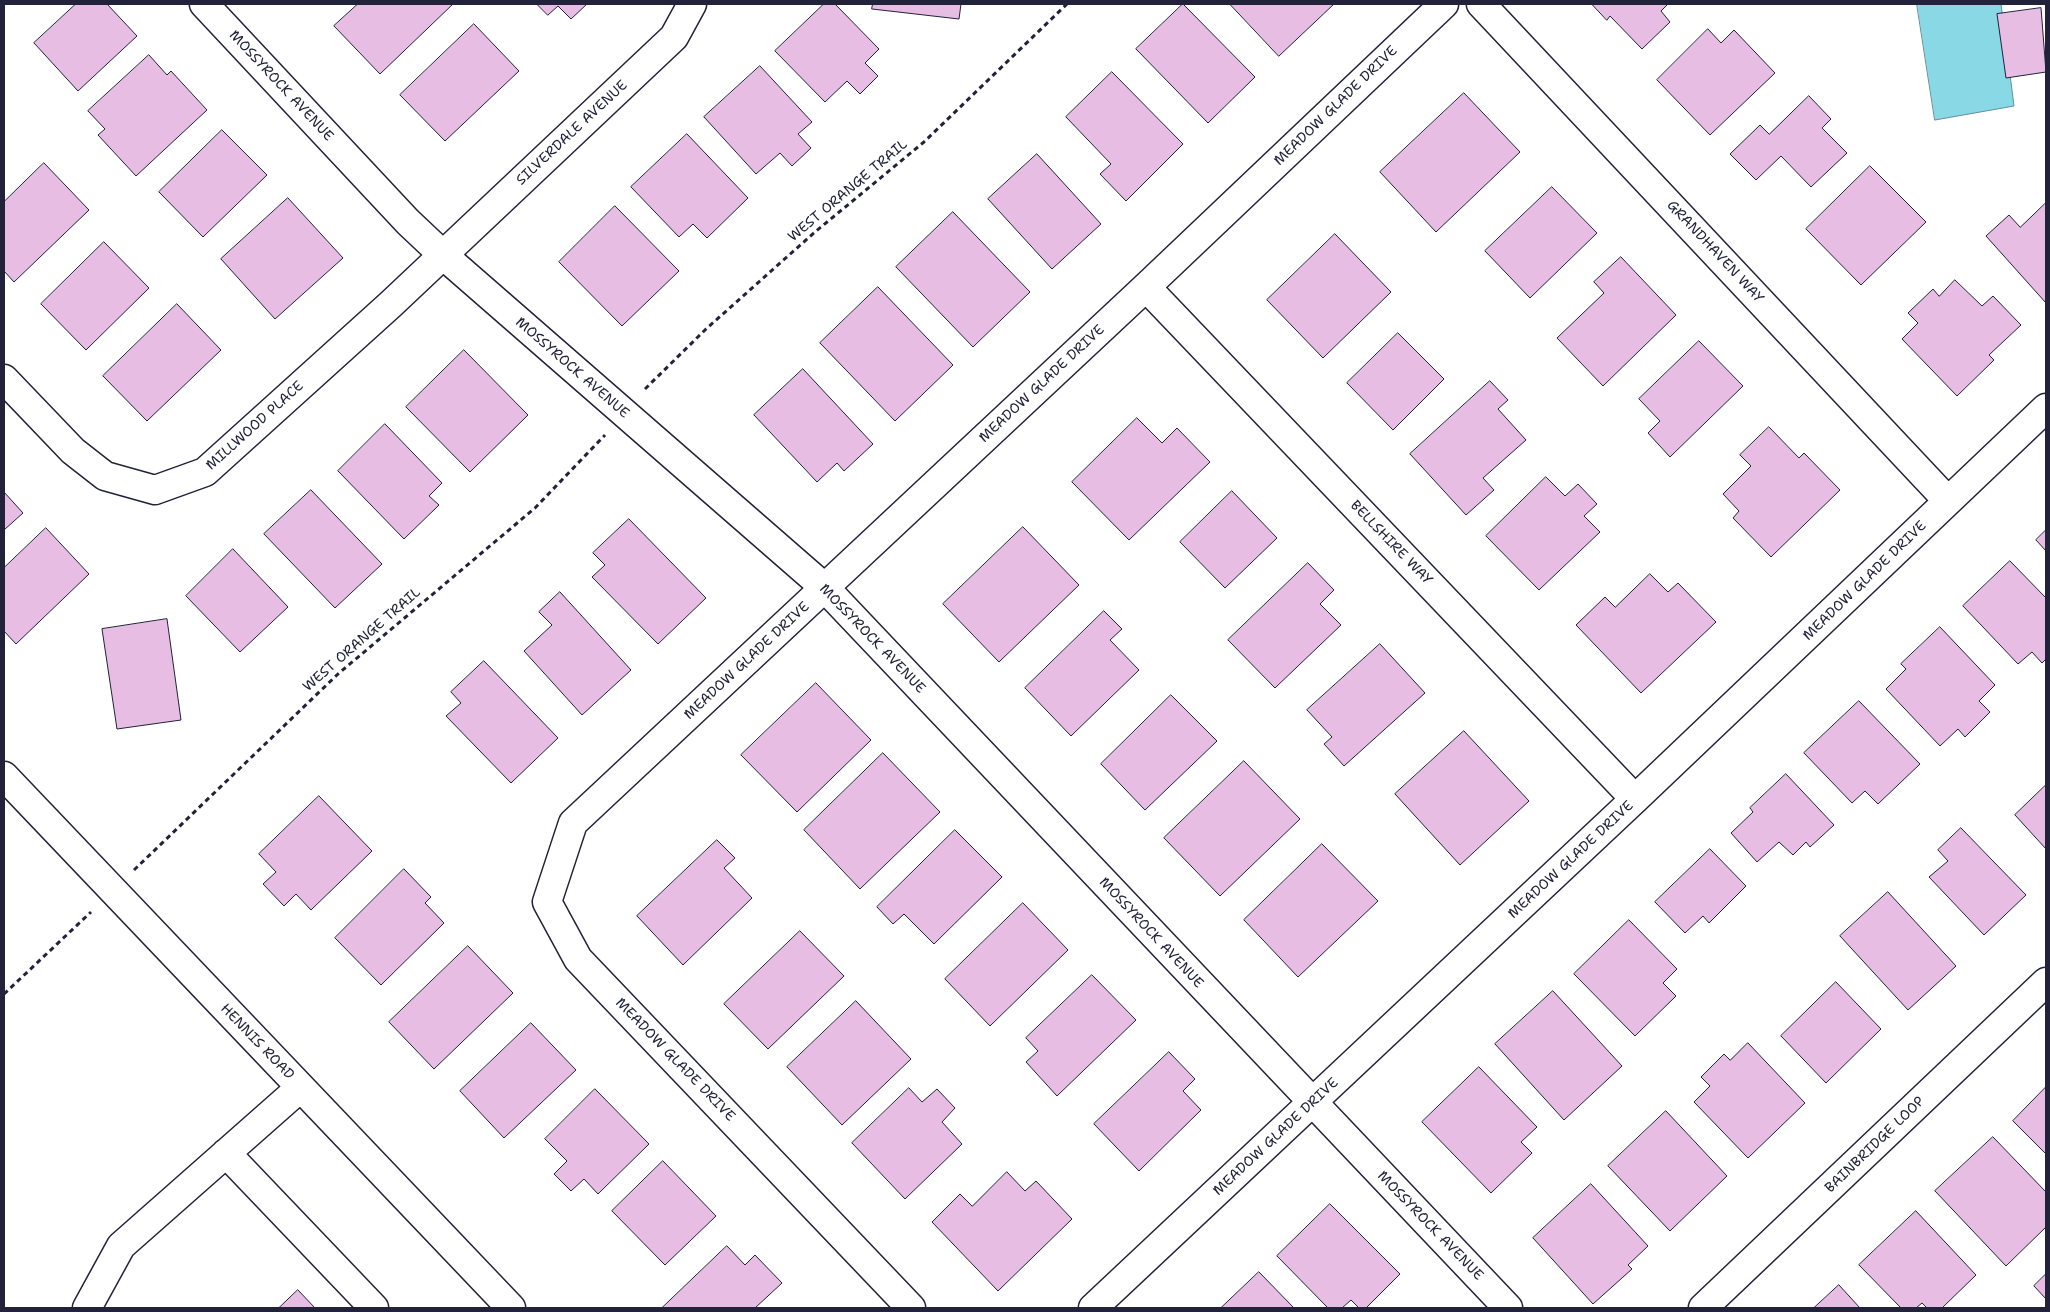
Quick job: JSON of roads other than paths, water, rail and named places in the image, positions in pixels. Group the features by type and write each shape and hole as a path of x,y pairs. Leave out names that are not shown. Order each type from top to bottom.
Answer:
{"street":[{"name":"MOSSYROCK AVENUE","path":"204,4 408,222 443,255 825,588 1312,1104 1508,1308"},
{"name":"SILVERDALE AVENUE","path":"443,255 674,37 692,4"},
{"name":"MEADOW GLADE DRIVE","path":"911,1308 578,958 547,902 573,822 1146,287 1444,4"},
{"name":"GRANDHAVEN WAY","path":"1481,4 1948,501"},
{"name":"MILLWOOD PLACE","path":"4,379 73,451 105,476 155,490 205,472 443,255"},
{"name":"BELLSHIRE WAY","path":"1146,287 1635,799"},
{"name":"MEADOW GLADE DRIVE","path":"1093,1308 1635,799 2046,408"},
{"name":"HENNIS ROAD","path":"4,776 511,1308"},
{"name":"BAINBRIDGE LOOP","path":"1704,1308 2046,982"},
{"path":"87,1308 121,1246 300,1088"},
{"path":"226,1153 374,1308"}],"water":[{"path":"1917,4 2001,4 2014,106 1935,120"}]}
